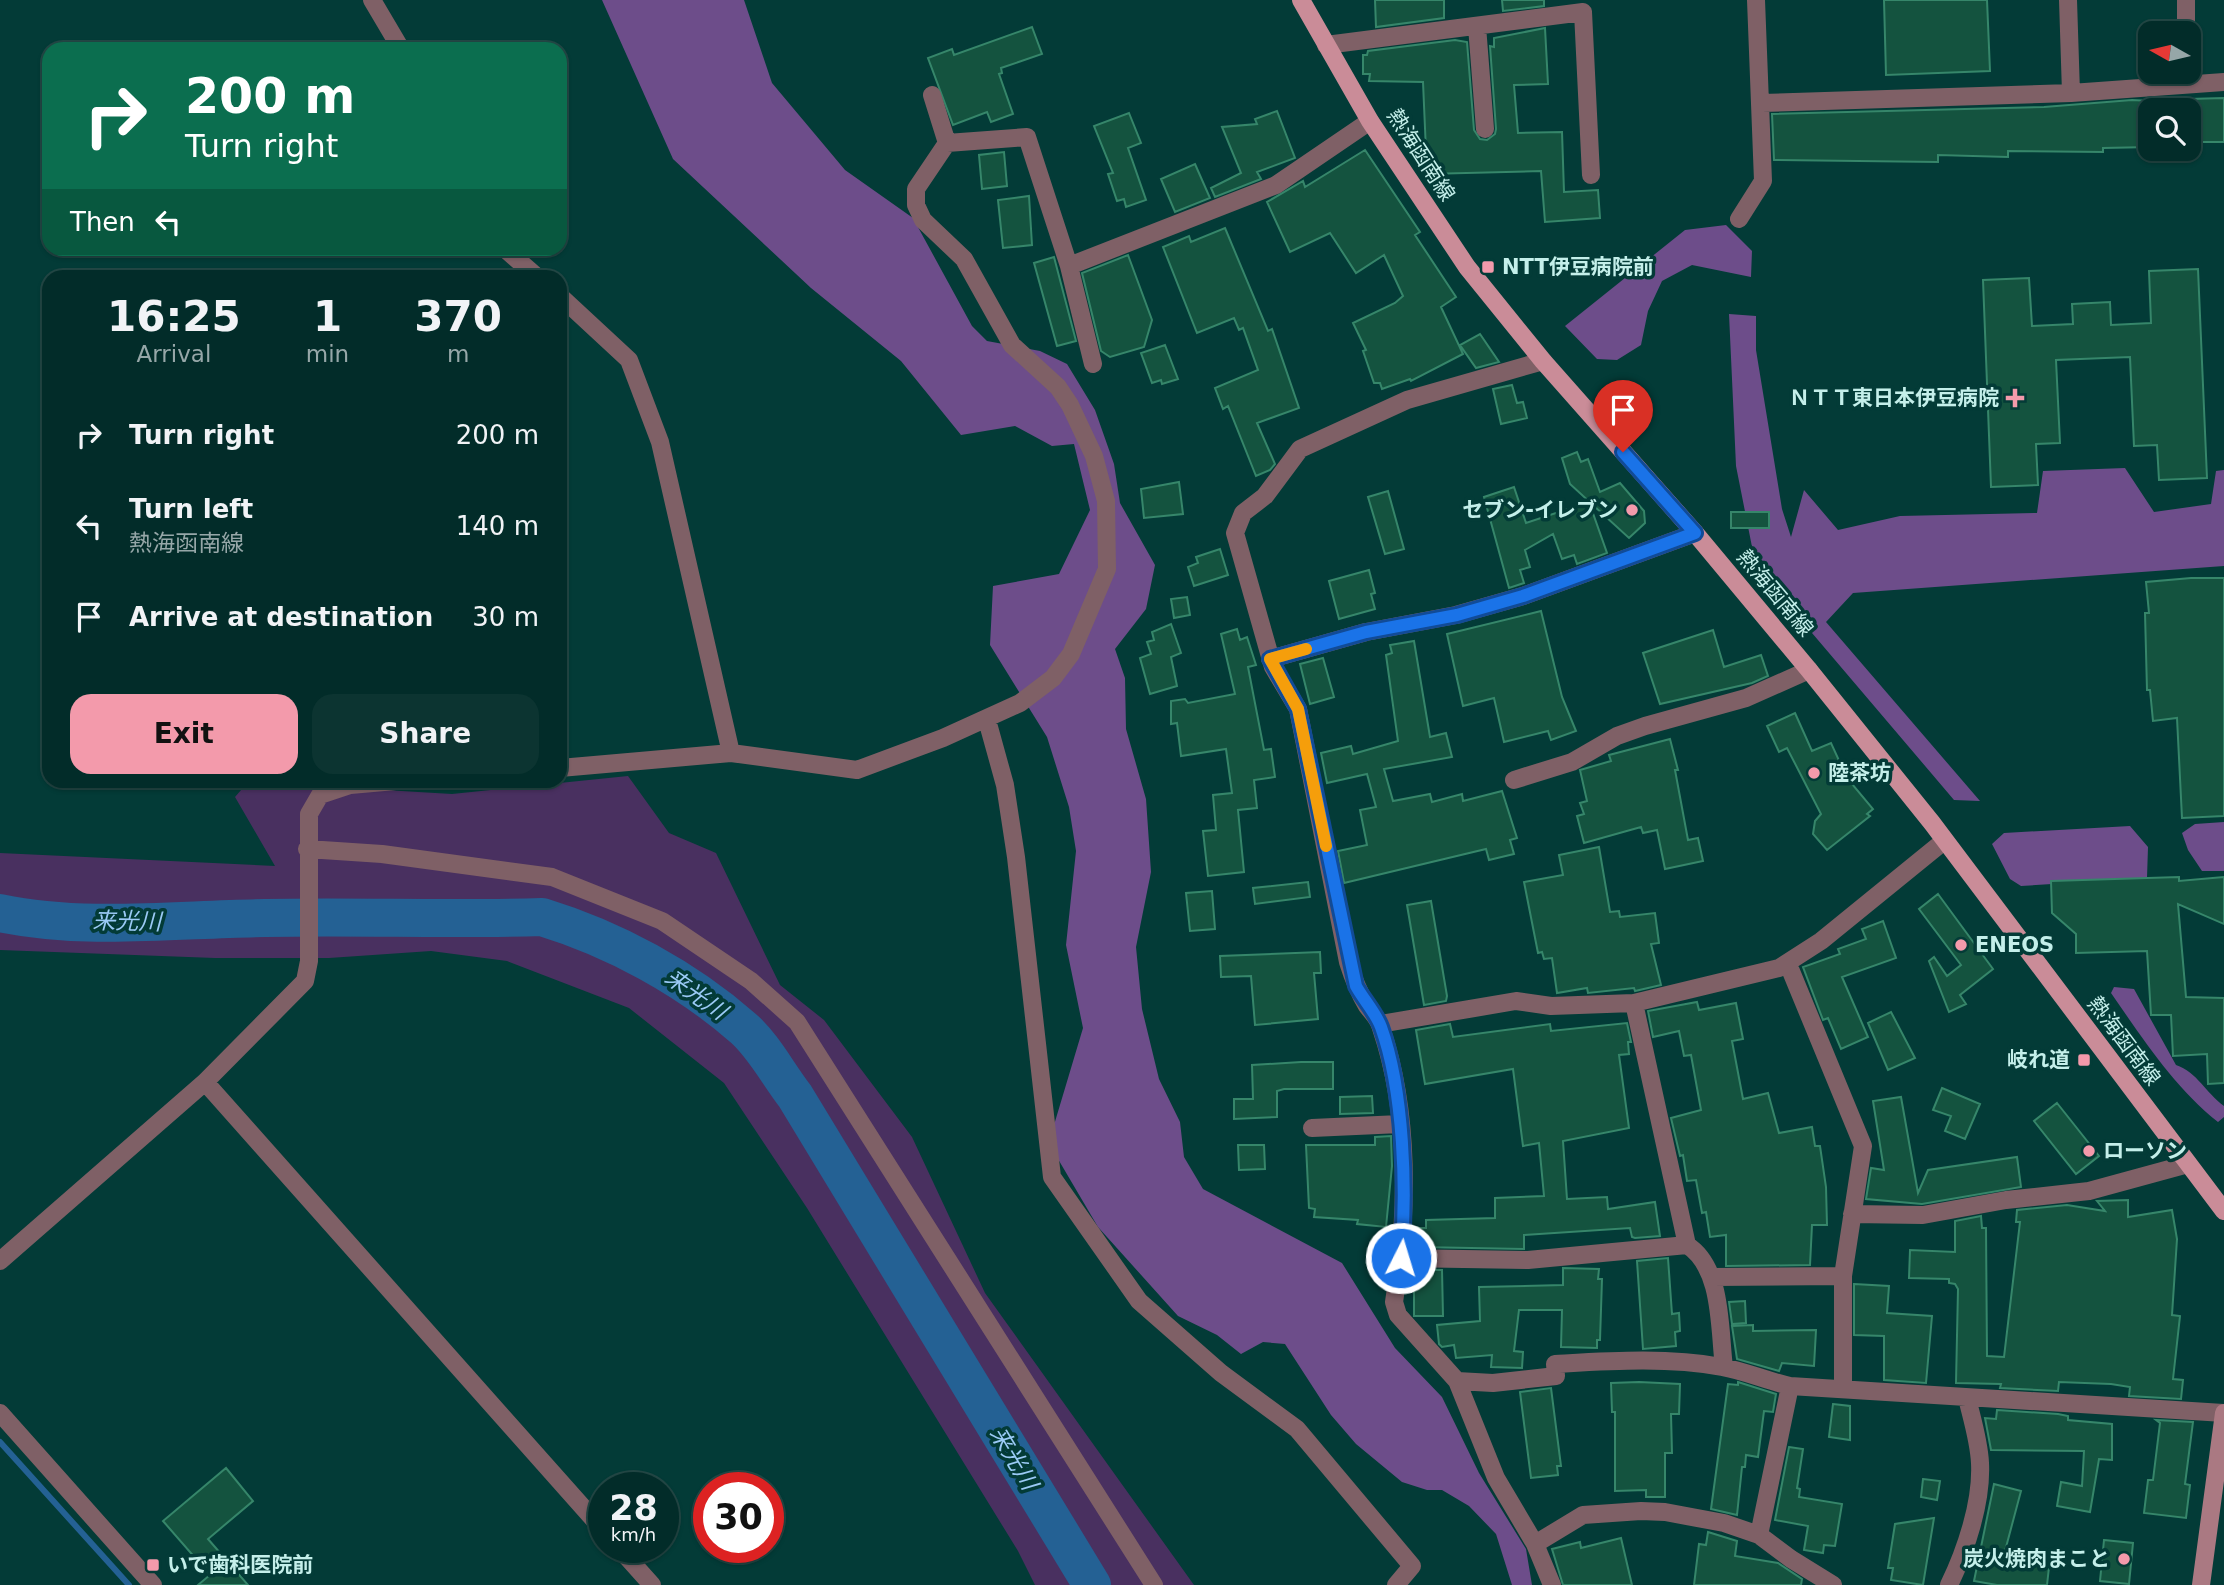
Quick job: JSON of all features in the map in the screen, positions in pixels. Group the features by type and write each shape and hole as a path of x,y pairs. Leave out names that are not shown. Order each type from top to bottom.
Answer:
{"main road":[{"name":"熱海函南線","path":"1301,0 1370,121 1467,267 1543,361 1695,533 1809,670 1944,841 2224,1211"}],"street":[{"path":"372,0 397,42"},
{"path":"1740,219 1763,181 1756,0"},
{"path":"2068,0 2071,93"},
{"path":"2186,0 2186,21"},
{"path":"1326,45 1583,12 1591,175"},
{"path":"1477,26 1485,129"},
{"path":"2202,80 2224,82"},
{"path":"1762,103 2071,93 2141,84"},
{"path":"932,95 947,144"},
{"path":"1069,266 1276,185 1370,121"},
{"path":"947,144 1027,137 1069,266 1093,363"},
{"path":"567,767 731,754 857,770 987,720 1020,703 1053,678 1071,654 1107,569 1106,500 1094,456 1070,405 1058,387 1012,345 964,259 922,220 916,205 916,189 947,144"},
{"path":"513,256 529,270"},
{"path":"567,302 629,360 660,442 731,754"},
{"path":"1543,361 1407,400 1300,449 1287,462 1275,485 1243,513 1235,533 1270,659 1298,709 1352,974 1356,986 1380,1024 1400,1124 1406,1204 1394,1302 1398,1315 1457,1381 1496,1478 1535,1544 1552,1585"},
{"path":"1270,659 1366,632 1457,615 1523,596 1695,533"},
{"path":"1514,779 1572,762 1618,736 1645,726 1746,698 1809,670"},
{"path":"987,720 1004,785 1016,857 1052,1177 1139,1301 1221,1373 1297,1429 1388,1536 1412,1566 1396,1585"},
{"path":"0,1261 205,1082 305,981 309,961 309,814 320,794 341,788"},
{"path":"1380,1024 1516,1001 1551,1006 1634,1003 1788,964 1944,841"},
{"path":"307,856 382,854 552,877 662,921 751,981 797,1022 1154,1585"},
{"path":"1788,964 1863,1146 1843,1276 1843,1388"},
{"path":"1634,1003 1687,1245"},
{"path":"205,1082 588,1513"},
{"path":"1312,1128 1400,1124"},
{"path":"1852,1214 1923,1214 2006,1200 2089,1191 2188,1164"},
{"path":"1401,1258 1528,1261 1687,1245 1698,1252 1712,1277 1724,1367"},
{"path":"1712,1277 1843,1276"},
{"path":"1457,1381 1523,1381 1556,1376 1555,1364 1611,1361 1724,1367 1790,1386 2224,1413 2201,1585"},
{"path":"1759,1535 1790,1386"},
{"path":"1949,1585 1964,1549 1979,1489 1980,1462 1967,1398"},
{"path":"0,1413 153,1585"},
{"path":"1535,1544 1583,1515 1602,1512 1665,1512 1724,1523 1759,1535 1833,1585"},
{"path":"632,1563 652,1585"}],"shaded area":[{"path":"602,0 744,0 772,83 845,170 913,218 972,326 987,341 1040,351 1067,364 1095,410 1114,464 1120,503 1155,565 1146,609 1115,649 1125,678 1126,729 1146,799 1151,872 1136,947 1142,1009 1159,1079 1180,1122 1184,1157 1203,1189 1342,1263 1395,1348 1442,1397 1479,1473 1526,1549 1532,1585 1512,1585 1496,1534 1469,1506 1442,1490 1427,1490 1402,1482 1356,1444 1331,1415 1285,1344 1263,1342 1241,1354 1217,1335 1178,1316 1098,1227 1058,1159 1054,1125 1083,1028 1066,945 1076,851 1069,807 1047,737 990,645 993,586 1059,574 1090,510 1074,444 1052,446 1015,426 961,435 901,361 811,288 673,159"},
{"path":"1726,225 1752,251 1751,277 1692,265 1662,281 1648,311 1641,345 1617,360 1597,359 1565,326 1685,230"},
{"path":"1729,314 1756,316 1756,350 1782,509 1791,537 1804,490 1838,530 1900,516 2037,513 2043,471 2125,468 2154,512 2211,504 2216,471 2224,470 2224,566 1853,593 1826,622 1980,801 1954,800 1756,567 1736,466"},
{"path":"628,776 669,833 716,853 780,985 824,1020 912,1137 985,1293 1194,1585 1035,1585 1018,1551 807,1208 724,1083 629,1008 507,961 431,951 329,958 215,958 0,950 0,853 275,866 235,797 243,788 350,788 452,794 511,788 567,788 567,782"},
{"path":"2224,822 2224,871 2202,871 2188,850 2182,833 2195,824"},
{"path":"2130,826 2148,847 2147,878 2021,886 2010,879 1992,844 2004,833"},
{"path":"2114,987 2134,989 2176,1065 2196,1078 2224,1106 2224,1117 2218,1122 2187,1094 2160,1062 2111,993"}],"building":[{"path":"1375,0 1444,0 1444,18 1376,27"},
{"path":"1502,0 1544,0 1544,6 1503,11"},
{"path":"1884,0 1987,0 1990,71 1886,75"},
{"path":"1032,27 1042,54 1001,68 1002,73 999,74 1013,114 991,122 987,112 953,125 928,58 952,49 954,55"},
{"path":"1545,28 1548,84 1514,85 1518,133 1562,132 1564,192 1598,190 1600,218 1545,222 1541,171 1427,174 1423,82 1369,81 1370,74 1363,74 1363,55 1367,55 1368,51 1455,40 1467,42 1474,130 1480,139 1487,140 1495,134 1496,129 1490,46 1494,47 1494,38"},
{"path":"2224,98 2224,142 2201,142 2201,99"},
{"path":"2138,100 2138,147 2103,148 2103,152 2008,151 2008,157 1938,155 1938,162 1774,160 1772,114 2044,107"},
{"path":"1277,111 1295,158 1257,172 1261,179 1215,197 1211,188 1241,173 1222,127 1257,124 1255,119"},
{"path":"1129,113 1141,143 1128,148 1146,200 1126,207 1124,199 1117,201 1108,174 1113,173 1094,126"},
{"path":"1365,150 1420,232 1415,235 1456,297 1441,307 1463,354 1411,381 1410,379 1382,389 1380,383 1374,383 1363,351 1366,350 1353,323 1395,303 1403,296 1384,255 1356,273 1330,233 1290,252 1267,202 1303,181 1305,187"},
{"path":"1004,152 1007,186 982,189 979,155"},
{"path":"1195,164 1210,198 1175,212 1161,179"},
{"path":"1029,196 1032,245 1003,248 998,200"},
{"path":"1225,228 1268,331 1272,329 1299,408 1257,423 1275,464 1270,470 1256,476 1228,406 1223,409 1215,388 1258,370 1243,328 1239,330 1234,318 1197,333 1163,247 1189,236 1191,242"},
{"path":"1128,255 1152,320 1144,347 1110,357 1101,351 1082,273"},
{"path":"1054,257 1076,341 1057,346 1034,263"},
{"path":"2198,269 2207,478 2159,480 2157,445 2134,446 2130,357 2056,360 2060,443 2036,444 2038,485 1991,487 1983,280 2029,278 2032,326 2073,324 2072,304 2110,302 2111,325 2151,323 2149,271"},
{"path":"1480,334 1499,362 1476,368 1460,345"},
{"path":"1165,345 1178,379 1162,384 1161,380 1152,383 1141,353"},
{"path":"1512,385 1517,403 1523,402 1527,418 1501,424 1493,389"},
{"path":"1577,452 1581,462 1588,459 1600,492 1620,483 1644,511 1645,523 1629,538 1570,484 1562,458"},
{"path":"1179,482 1183,514 1144,518 1141,489"},
{"path":"1514,487 1526,523 1589,502 1607,553 1577,564 1574,555 1562,559 1553,534 1525,550 1530,567 1520,570 1524,583 1509,588 1484,497"},
{"path":"1388,491 1404,549 1385,554 1368,497"},
{"path":"1731,512 1769,512 1769,528 1731,528"},
{"path":"1220,549 1228,575 1194,586 1188,567 1198,563 1196,557"},
{"path":"1369,570 1375,593 1371,594 1375,609 1339,619 1329,581"},
{"path":"2224,578 2224,816 2182,818 2177,718 2153,721 2150,690 2147,690 2145,613 2149,613 2146,582"},
{"path":"1187,597 1190,615 1174,618 1171,599"},
{"path":"1541,611 1562,697 1576,731 1551,740 1548,731 1504,742 1494,698 1463,706 1447,634"},
{"path":"1171,624 1181,653 1171,657 1177,686 1150,694 1140,658 1151,654 1147,642 1154,640 1152,632"},
{"path":"1237,629 1240,640 1247,637 1256,665 1248,667 1264,750 1271,749 1275,777 1254,780 1257,808 1238,810 1244,872 1208,876 1203,831 1216,830 1213,795 1232,793 1226,749 1181,756 1177,723 1171,724 1171,701 1185,699 1188,703 1235,694 1221,634"},
{"path":"1713,630 1724,667 1761,655 1768,676 1752,683 1660,704 1643,653"},
{"path":"1414,641 1430,737 1446,733 1452,757 1384,769 1393,801 1430,794 1432,802 1462,794 1463,801 1502,791 1517,838 1510,840 1514,854 1489,860 1486,849 1344,883 1338,851 1367,845 1360,810 1376,807 1367,774 1327,783 1321,753 1351,746 1353,754 1398,741 1386,655 1392,653 1390,645"},
{"path":"1323,658 1334,697 1310,704 1300,664"},
{"path":"1795,713 1812,751 1831,743 1847,778 1873,809 1867,814 1870,816 1827,850 1813,834 1815,821 1821,814 1787,748 1779,752 1767,726"},
{"path":"1670,739 1678,770 1675,770 1688,840 1698,838 1703,861 1665,869 1657,830 1643,833 1641,827 1584,843 1577,816 1584,814 1580,803 1587,801 1580,770 1611,761 1609,755"},
{"path":"1599,847 1610,912 1619,911 1620,917 1655,913 1659,943 1651,944 1661,985 1635,991 1634,988 1588,993 1587,988 1557,993 1552,958 1544,959 1542,952 1538,953 1524,882 1563,875 1559,855"},
{"path":"2179,877 2179,881 2224,877 2224,924 2178,904 2186,997 2224,998 2224,1083 2208,1084 2207,1054 2173,1056 2171,1015 2151,1015 2147,951 2076,953 2076,934 2052,913 2051,881"},
{"path":"1308,882 1310,897 1255,904 1253,888"},
{"path":"1212,891 1215,929 1190,931 1186,893"},
{"path":"1938,894 1993,969 1960,995 1966,1004 1949,1012 1929,961 1934,957 1947,976 1961,965 1919,909"},
{"path":"1431,901 1447,996 1446,1001 1424,1005 1407,905"},
{"path":"1883,921 1896,958 1842,977 1868,1037 1841,1049 1828,1018 1823,1020 1803,967 1840,954 1838,949 1866,939 1862,929"},
{"path":"1320,952 1321,973 1314,973 1318,1019 1255,1025 1251,976 1221,977 1220,956"},
{"path":"1697,1002 1699,1010 1736,1003 1743,1039 1732,1041 1743,1099 1768,1093 1779,1133 1812,1127 1815,1146 1820,1146 1826,1187 1827,1225 1812,1225 1810,1265 1726,1266 1726,1235 1710,1237 1696,1180 1687,1181 1683,1155 1680,1156 1671,1118 1701,1110 1691,1055 1684,1056 1679,1031 1653,1037 1648,1011"},
{"path":"1891,1012 1915,1058 1888,1070 1868,1023"},
{"path":"1627,1023 1631,1042 1628,1042 1629,1054 1619,1055 1629,1128 1563,1141 1567,1199 1607,1197 1608,1209 1655,1202 1660,1236 1635,1238 1632,1237 1630,1228 1524,1235 1524,1249 1418,1247 1418,1228 1426,1228 1426,1220 1495,1218 1495,1198 1544,1196 1539,1143 1523,1146 1513,1069 1425,1084 1416,1030 1450,1024 1453,1037 1550,1024 1551,1031"},
{"path":"1333,1062 1333,1089 1277,1091 1277,1117 1234,1119 1234,1099 1253,1099 1252,1065"},
{"path":"1942,1088 1980,1104 1965,1139 1945,1131 1951,1116 1933,1110"},
{"path":"1372,1096 1373,1113 1340,1114 1340,1097"},
{"path":"1901,1097 1918,1193 1928,1170 2017,1157 2021,1187 1922,1204 1866,1199 1871,1168 1884,1170 1873,1101"},
{"path":"2057,1103 2099,1156 2076,1174 2034,1121"},
{"path":"1391,1136 1392,1166 1386,1227 1357,1224 1358,1220 1314,1217 1315,1209 1309,1208 1306,1145 1375,1145 1375,1137"},
{"path":"1238,1145 1264,1145 1265,1169 1239,1170"},
{"path":"2128,1200 2128,1217 2172,1210 2177,1239 2172,1315 2180,1316 2173,1379 2183,1380 2181,1399 2129,1396 2130,1387 2111,1384 2059,1382 2058,1391 2000,1388 2001,1384 1956,1383 1958,1289 1955,1284 1949,1283 1949,1279 1909,1278 1910,1250 1955,1252 1955,1221 1981,1216 1982,1228 1986,1228 1987,1356 2004,1357 2020,1222 2016,1222 2017,1210 2067,1205 2105,1211 2097,1201"},
{"path":"1668,1258 1672,1314 1679,1313 1680,1331 1675,1332 1676,1346 1643,1349 1637,1261"},
{"path":"1563,1268 1599,1269 1598,1279 1602,1279 1600,1340 1597,1340 1597,1348 1561,1347 1562,1310 1519,1310 1514,1351 1523,1352 1522,1368 1491,1367 1492,1355 1456,1358 1454,1345 1442,1347 1439,1344 1437,1325 1480,1321 1479,1287 1563,1285"},
{"path":"1418,1270 1442,1270 1443,1316 1414,1316 1414,1274"},
{"path":"1854,1284 1889,1286 1887,1313 1932,1316 1926,1383 1884,1380 1884,1336 1854,1335"},
{"path":"1745,1301 1746,1323 1732,1324 1729,1302"},
{"path":"1753,1325 1753,1331 1816,1330 1814,1366 1782,1363 1779,1371 1737,1359 1732,1326"},
{"path":"1738,1382 1776,1394 1773,1412 1764,1411 1758,1457 1746,1455 1745,1467 1742,1467 1737,1515 1711,1509 1728,1384 1738,1385"},
{"path":"1611,1383 1680,1384 1679,1414 1671,1414 1672,1453 1665,1453 1665,1497 1646,1497 1646,1490 1615,1491 1615,1412 1612,1412"},
{"path":"1551,1388 1561,1466 1557,1466 1558,1475 1531,1478 1520,1392"},
{"path":"1833,1404 1850,1406 1850,1440 1829,1437"},
{"path":"1997,1410 2058,1414 2068,1416 2068,1420 2112,1424 2112,1460 2099,1459 2090,1512 2057,1506 2061,1482 2082,1486 2084,1451 1991,1450 1985,1418 1996,1419"},
{"path":"2156,1420 2193,1422 2185,1484 2190,1485 2186,1518 2144,1513 2148,1480 2153,1480 2160,1423"},
{"path":"1789,1447 1803,1449 1797,1488 1800,1489 1799,1497 1842,1504 1835,1546 1824,1545 1823,1553 1804,1550 1808,1526 1775,1520"},
{"path":"226,1468 253,1501 208,1539 248,1585 198,1585 210,1575 163,1521"},
{"path":"1923,1479 1940,1481 1937,1500 1921,1497"},
{"path":"1994,1484 2021,1491 2005,1551 2038,1557 2037,1565 2049,1567 2047,1585 1997,1585 1974,1581"},
{"path":"1934,1518 1923,1585 1891,1580 1893,1568 1888,1568 1895,1524"},
{"path":"1708,1532 1737,1541 1735,1556 1778,1563 1802,1579 1801,1585 1694,1585 1699,1544 1706,1545"},
{"path":"1621,1538 1632,1585 1563,1585 1552,1549 1580,1542 1581,1548"},
{"path":"2104,1540 2133,1543 2129,1584 2100,1581"}],"waterway":[{"name":"来光川","path":"0,913 65,922 99,923 300,918 542,917 596,937 673,977 721,1010 764,1051 795,1096 1092,1585"},
{"path":"0,1442 129,1585"}],"slow traffic":[{"path":"1306,649 1270,659 1298,709 1326,846"}],"place":[{"name":"NTT伊豆病院前","path":"1488,267"},
{"name":"ＮＴＴ東日本伊豆病院","path":"2015,398"},
{"name":"セブン-イレブン","path":"1632,510"},
{"name":"陸茶坊","path":"1814,773"},
{"name":"ENEOS","path":"1961,945"},
{"name":"岐れ道","path":"2084,1060"},
{"name":"ローソン","path":"2089,1151"},
{"name":"炭火焼肉まこと","path":"2124,1559"},
{"name":"いで歯科医院前","path":"153,1565"}],"route":[{"path":"1401,1258 1406,1204 1399,1121 1387,1045 1380,1024 1356,986 1298,709 1270,659 1366,632 1457,615 1523,596 1695,533 1623,452"}]}
